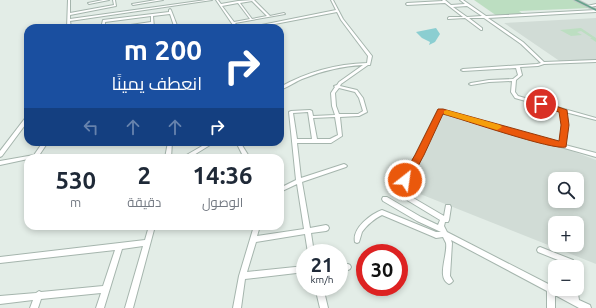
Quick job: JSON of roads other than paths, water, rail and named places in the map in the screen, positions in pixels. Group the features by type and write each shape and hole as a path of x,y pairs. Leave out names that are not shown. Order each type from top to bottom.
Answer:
{"main road":[{"path":"576,0 596,10"}],"street":[{"path":"69,0 70,24"},
{"path":"91,10 89,1 108,0"},
{"path":"69,14 116,6 114,0"},
{"path":"132,0 134,11"},
{"path":"133,4 162,0"},
{"path":"70,20 168,6 189,1 210,0"},
{"path":"217,0 233,23 284,14"},
{"path":"220,5 253,0 269,16"},
{"path":"295,141 331,141 340,136 338,115 334,106 333,93 336,86 369,64 370,56 337,11 332,0"},
{"path":"426,0 430,3"},
{"path":"461,0 522,43 543,63"},
{"path":"407,4 444,1 481,29"},
{"path":"238,2 252,20"},
{"path":"451,6 468,5"},
{"path":"588,6 596,5"},
{"path":"168,6 174,24"},
{"path":"110,7 110,14"},
{"path":"449,18 596,10"},
{"path":"270,24 337,11"},
{"path":"104,24 104,21 170,13"},
{"path":"147,24 152,23 152,15"},
{"path":"133,18 133,24"},
{"path":"463,70 518,67 543,63 596,61"},
{"path":"284,87 292,82 319,72 367,64"},
{"path":"471,84 489,81 514,80 520,75 518,67"},
{"path":"514,80 514,94 518,98 596,119"},
{"path":"311,117 363,114 366,110 356,91 336,86"},
{"path":"563,110 565,125 563,145"},
{"path":"309,244 299,181 291,112 310,111 315,141"},
{"path":"443,219 394,189 402,181 406,180 440,111 596,155"},
{"path":"0,155 24,123"},
{"path":"192,154 206,146"},
{"path":"0,163 24,158"},
{"path":"284,188 299,181 344,166"},
{"path":"385,199 419,219 548,287"},
{"path":"443,219 446,220 448,207"},
{"path":"357,240 358,234 365,224 382,212 436,235 443,232"},
{"path":"443,219 443,232 449,243 446,277 449,281"},
{"path":"254,239 326,228"},
{"path":"129,308 151,230"},
{"path":"237,308 242,276 256,230"},
{"path":"0,260 148,243"},
{"path":"100,308 104,289 119,247"},
{"path":"540,250 565,260"},
{"path":"242,276 296,270"},
{"path":"0,300 104,289"},
{"path":"34,308 39,295"},
{"path":"321,296 324,308"},
{"path":"551,296 551,308"},
{"path":"564,296 587,308"},
{"path":"575,296 576,302"}],"water":[{"path":"436,28 440,34 435,42 429,45 430,42 422,38 416,32"}]}
